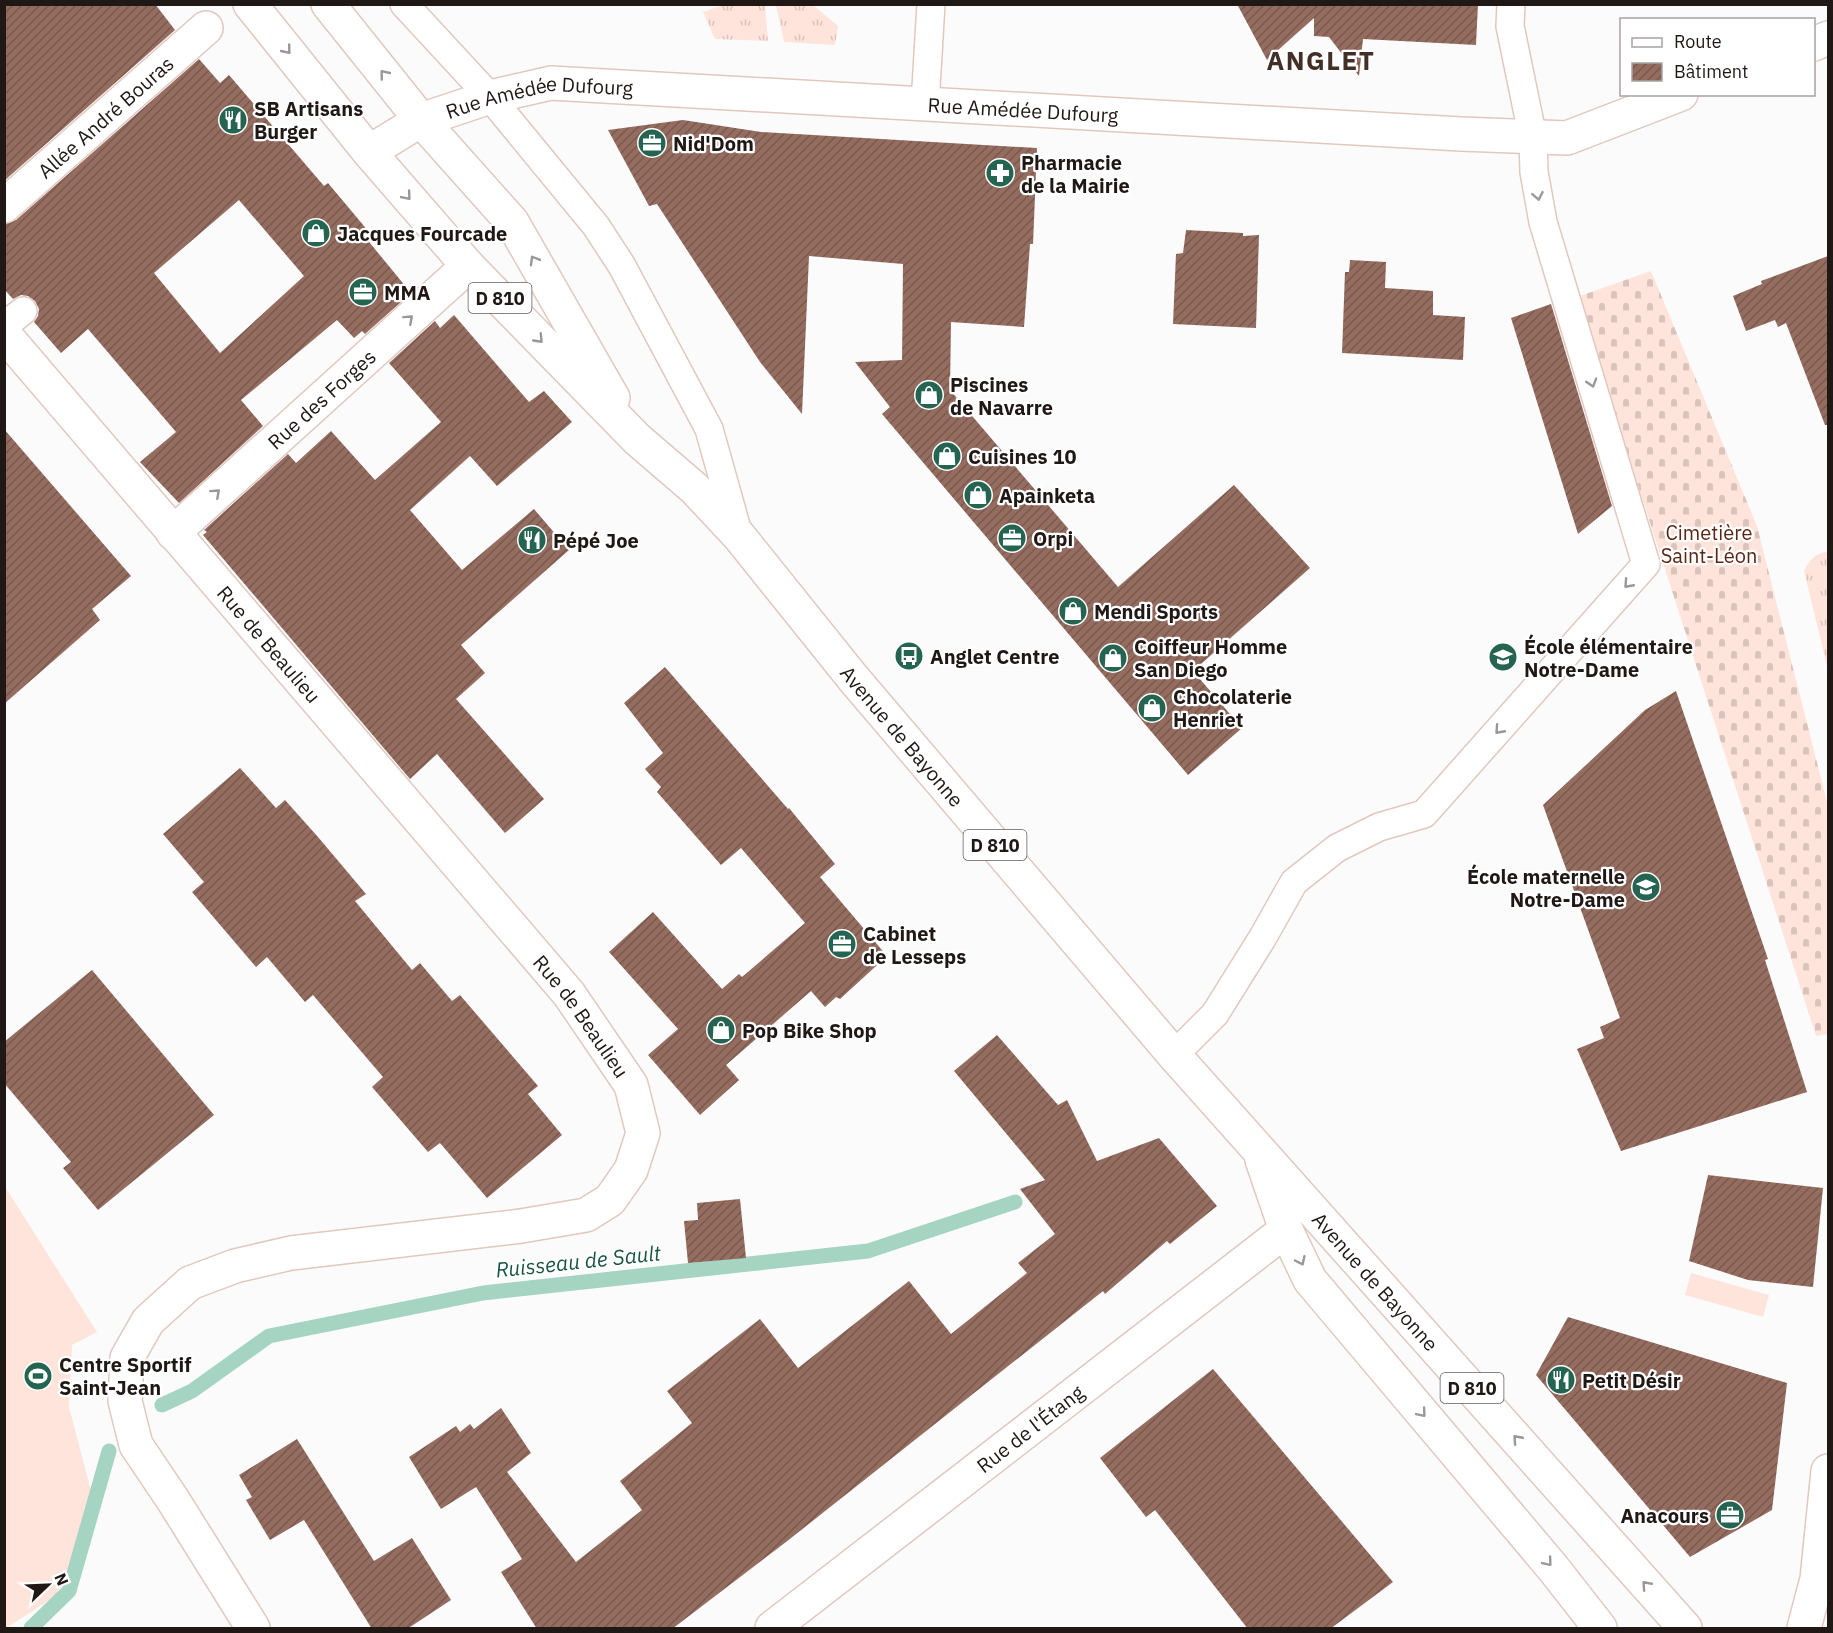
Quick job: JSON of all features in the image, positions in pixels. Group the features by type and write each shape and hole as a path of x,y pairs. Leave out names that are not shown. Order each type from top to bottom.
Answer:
{"street":[{"name":"D 810","path":"250,4 369,152 468,266 637,439"},
{"name":"D 810","path":"328,4 421,120 513,222 637,439"},
{"name":"Allée André Bouras","path":"4,206 206,28"},
{"name":"Rue Amédée Dufourg","path":"369,152 421,120 490,97 551,83 1533,138 1567,138 1676,96"},
{"name":"Rue des Forges","path":"173,533 468,266"},
{"name":"Rue de Beaulieu","path":"11,323 173,533 569,994 631,1085 643,1133 631,1170 626,1178 610,1200 586,1215 521,1226 291,1253 236,1266 190,1283 148,1321 127,1358 125,1401 136,1445 253,1629"},
{"name":"Avenue de Bayonne","path":"637,439 694,488 739,536 853,678 1174,1055 1685,1629"},
{"name":"Avenue de Bayonne","path":"1258,1147 1286,1230 1310,1280 1553,1568 1600,1629"},
{"name":"Rue de l'Étang","path":"772,1629 1286,1230"},
{"path":"1804,1629 1817,1579 1828,1471"}],"lane":[{"path":"404,4 490,97 597,226 622,266 709,429 739,536"},
{"path":"925,104 931,4"},
{"path":"1174,1055 1215,1014 1294,882 1337,848 1379,827 1424,814 1646,564 1543,222 1534,172 1533,138 1510,26 1511,4"}],"green space":[{"path":"723,5 765,5 768,41 715,39 703,12"},
{"path":"776,5 813,5 838,26 835,45 784,42"},
{"name":"Cimetière Saint-Léon","path":"1651,271 1757,526 1828,806 1828,1034 1816,1036 1577,297"},
{"path":"1828,551 1828,670 1804,571 1813,558"},
{"name":"Centre Sportif Saint-Jean","path":"4,1185 97,1332 72,1345 69,1407 95,1506 56,1596 6,1628"},
{"path":"1691,1273 1769,1295 1763,1317 1685,1295"}],"building":[{"path":"4,4 155,4 175,30 4,181"},
{"path":"1237,4 1478,4 1476,45 1363,39 1359,76 1329,37 1314,36 1314,18 1267,60"},
{"path":"199,59 220,83 229,75 324,186 328,183 369,232 365,237 411,293 365,334 362,331 354,338 337,320 241,400 263,426 179,503 140,462 176,432 88,329 61,353 34,322 39,309 35,301 28,296 21,295 13,299 4,289 4,224 16,220","holes":["239,200 304,276 220,353 154,273"]},
{"path":"683,120 761,132 1037,148 1033,244 1030,244 1024,327 951,322 950,390 1118,587 1234,485 1310,568 1193,671 1242,728 1188,775 882,414 890,407 855,362 902,360 903,264 809,256 802,414 760,362 657,204 649,206 608,130"},
{"path":"1186,230 1243,233 1243,236 1259,235 1256,328 1173,324 1176,254 1183,253"},
{"path":"1828,256 1828,425 1825,425 1786,323 1778,327 1775,320 1746,331 1733,296 1762,284 1761,281"},
{"path":"1350,260 1386,262 1385,288 1433,291 1433,315 1465,317 1463,360 1342,353 1345,272 1349,272"},
{"path":"1551,304 1612,506 1578,534 1511,318"},
{"path":"454,315 529,402 544,391 572,422 497,486 470,456 410,510 462,570 534,509 569,550 461,645 485,673 456,699 544,799 505,833 437,754 410,779 203,535 207,532 204,530 288,454 296,463 331,431 375,480 441,422 389,363 435,321 440,328"},
{"path":"4,429 131,576 92,609 100,620 4,704"},
{"path":"665,667 835,864 820,877 887,956 840,999 836,997 825,1007 811,991 726,1065 739,1080 700,1115 648,1055 678,1029 609,952 653,912 722,989 739,974 742,977 805,923 741,848 721,865 657,792 661,787 645,769 663,753 624,703"},
{"path":"1676,691 1768,959 1765,960 1807,1092 1621,1151 1577,1049 1604,1038 1600,1027 1620,1018 1543,805 1645,710"},
{"path":"240,768 276,808 285,800 318,837 366,894 355,901 412,970 420,963 452,1001 460,995 538,1086 528,1094 562,1135 487,1198 440,1143 428,1152 372,1087 383,1077 313,995 305,1002 267,957 256,967 192,892 204,882 163,834"},
{"path":"92,970 214,1115 98,1210 63,1168 71,1162 4,1083 4,1042"},
{"path":"997,1035 1058,1105 1067,1100 1097,1161 1159,1138 1217,1206 1170,1244 1167,1241 1105,1294 1103,1291 786,1542 672,1629 537,1629 501,1572 522,1559 476,1487 441,1509 409,1457 456,1426 460,1432 470,1424 474,1429 501,1408 531,1453 507,1472 576,1562 642,1510 620,1481 692,1423 667,1391 760,1319 798,1368 909,1281 951,1334 1027,1273 1018,1263 1055,1234 1020,1189 1045,1180 954,1071"},
{"path":"1708,1175 1823,1188 1813,1287 1748,1280 1689,1261"},
{"path":"740,1199 746,1258 688,1263 684,1221 698,1220 697,1203"},
{"path":"1568,1317 1787,1383 1772,1510 1690,1557 1536,1375"},
{"path":"1213,1369 1393,1582 1330,1629 1248,1629 1155,1510 1146,1517 1100,1458"},
{"path":"297,1439 374,1561 412,1538 451,1600 407,1629 372,1629 304,1520 270,1540 246,1500 252,1497 239,1475"}],"waterway":[{"name":"Ruisseau de Sault","path":"162,1405 192,1391 269,1336 483,1293 868,1251 1015,1202"},
{"name":"Ruisseau de Sault","path":"31,1628 69,1591 109,1451"}],"place":[{"name":"SB Artisans Burger","path":"233,120"},
{"name":"Nid'Dom","path":"652,143"},
{"name":"Pharmacie de la Mairie","path":"1000,173"},
{"name":"Jacques Fourcade","path":"316,233"},
{"name":"MMA","path":"363,292"},
{"name":"Piscines de Navarre","path":"929,395"},
{"name":"Cuisines 10","path":"947,456"},
{"name":"Apainketa","path":"978,495"},
{"name":"Orpi","path":"1012,538"},
{"name":"Pépé Joe","path":"532,540"},
{"name":"Mendi Sports","path":"1073,611"},
{"name":"Anglet Centre","path":"909,656"},
{"name":"École élémentaire Notre-Dame","path":"1503,657"},
{"name":"Coiffeur Homme San Diego","path":"1113,658"},
{"name":"Chocolaterie Henriet","path":"1152,708"},
{"name":"École maternelle Notre-Dame","path":"1646,887"},
{"name":"Cabinet de Lesseps","path":"842,944"},
{"name":"Pop Bike Shop","path":"721,1030"},
{"name":"Centre Sportif Saint-Jean","path":"38,1376"},
{"name":"Petit Désir","path":"1561,1380"},
{"name":"Anacours","path":"1730,1515"}],"district":[{"name":"ANGLET","path":"1321,60"}]}
